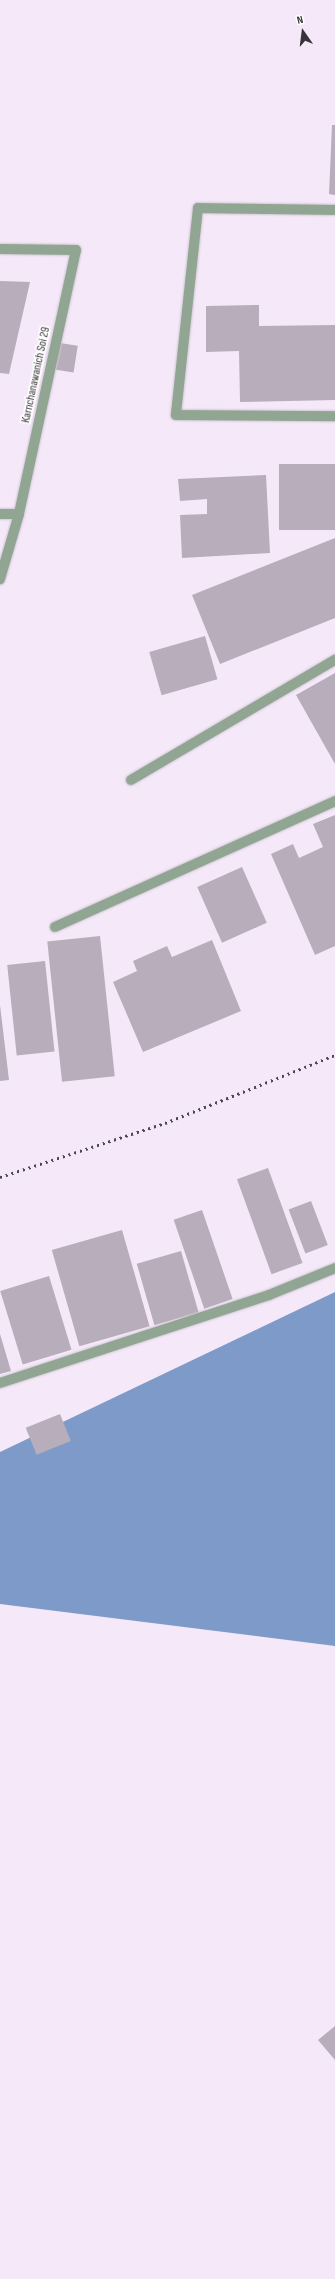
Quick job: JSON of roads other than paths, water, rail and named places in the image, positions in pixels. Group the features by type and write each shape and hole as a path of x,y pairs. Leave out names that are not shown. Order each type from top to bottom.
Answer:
{"street":[{"path":"335,210 198,208 176,415 335,416"},
{"name":"Karnchanawanich Soi 29","path":"0,249 76,250 19,514 0,579"},
{"path":"0,514 19,514"},
{"path":"131,780 335,660"},
{"path":"55,927 335,801"},
{"path":"0,1383 269,1295 335,1268"}],"water":[{"path":"335,1292 335,1646 0,1604 0,1452"}],"railway":[{"path":"0,1177 165,1123 335,1055"}]}
